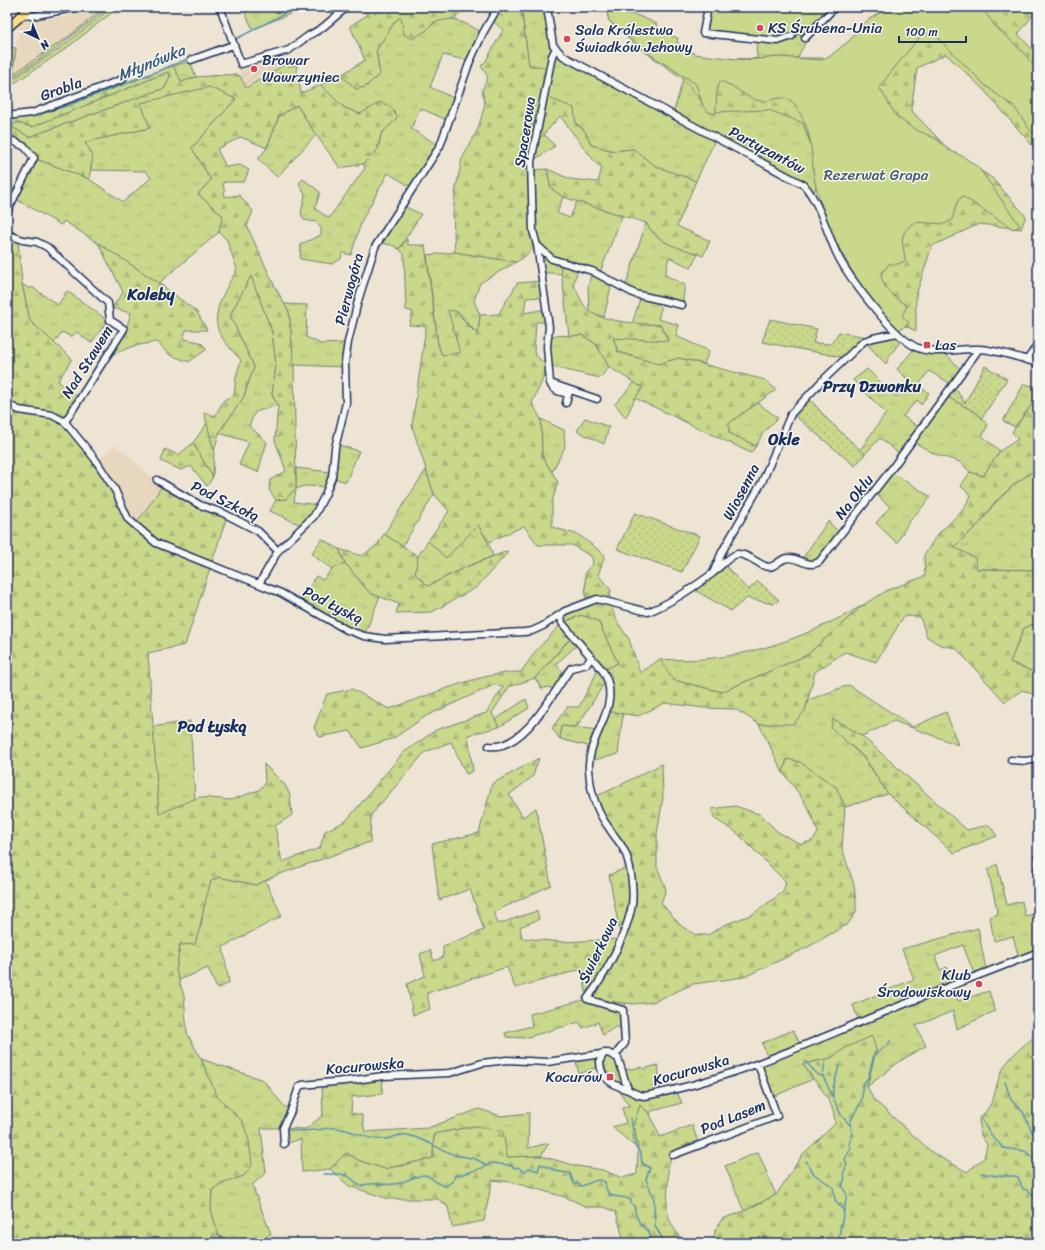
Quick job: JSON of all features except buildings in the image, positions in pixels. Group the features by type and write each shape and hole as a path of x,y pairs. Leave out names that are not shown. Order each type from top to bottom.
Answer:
{"main road":[{"path":"7,28 31,7"}],"street":[{"path":"40,7 44,14"},
{"path":"24,14 31,16 79,7"},
{"path":"220,7 241,64 289,50 322,28 347,7"},
{"name":"Pierwogóra","path":"259,584 278,551 314,516 325,495 332,477 335,448 346,403 345,362 348,342 358,301 375,247 442,142 470,61 483,33 498,7"},
{"path":"547,7 553,45 556,48"},
{"path":"708,7 704,33 778,41 792,36"},
{"path":"805,38 835,7"},
{"path":"192,60 233,45"},
{"name":"Spacerowa","path":"556,48 552,56 531,162 533,231 537,245 549,326 547,347 550,383 569,392 597,399"},
{"name":"Partyzantów","path":"556,48 564,57 804,185 813,195 837,254 852,279 897,333 920,349 992,350 1038,363"},
{"name":"Grobla","path":"7,116 32,113 123,79"},
{"path":"7,138 25,147 34,158 7,212"},
{"name":"Nad Stawem","path":"7,234 23,240 37,242 47,248 108,303 110,307 110,320 124,329 65,422"},
{"path":"537,245 552,258 592,271 635,294 682,305"},
{"name":"Wiosenna","path":"713,573 722,552 762,482 792,414 819,384 864,341 897,333"},
{"path":"1027,360 1038,344"},
{"name":"Na Oklu","path":"713,573 734,555 740,554 765,566 771,567 785,558 808,564 815,564 819,562 893,467 979,349"},
{"path":"566,403 569,392"},
{"path":"7,404 19,410 52,416 65,422"},
{"name":"Pod Łyską","path":"65,422 95,459 115,490 128,519 156,543 281,593 347,630 364,636 385,639 532,631 562,614 597,599 648,612 676,598 713,573"},
{"name":"Pod Szkołą","path":"157,480 200,505 223,513 258,531 278,551"},
{"name":"Świerkowa","path":"562,614 562,623 579,641 590,659 605,675 610,692 604,718 591,747 589,770 593,796 598,812 623,848 632,880 632,909 621,939 587,1000 623,1010 625,1043 615,1055"},
{"path":"489,746 499,746 519,736 544,710 571,668 587,664 590,659"},
{"path":"1011,760 1026,761 1038,759"},
{"path":"1038,857 1038,873"},
{"name":"Kocurowska","path":"604,1053 600,1060 602,1074 608,1081 628,1090 640,1098 703,1082 758,1064 952,984 1037,952"},
{"name":"Kocurowska","path":"284,1144 283,1128 291,1111 299,1087 302,1085 383,1076 450,1073 491,1061 507,1060 546,1062 604,1053 615,1055"},
{"path":"615,1055 620,1062 628,1090"},
{"name":"Pod Lasem","path":"674,1155 777,1116 758,1064"}],"shaded area":[{"path":"98,7 100,10 68,37 12,74 20,22 24,20 64,17"},
{"path":"273,56 278,68 245,88 238,66"},
{"path":"115,445 152,478 163,485 136,524 128,516 97,461"}],"green space":[{"path":"98,7 109,7 54,50 7,81 7,47 16,48 13,74 68,37 100,11"},
{"path":"112,7 119,7 64,50 7,88 7,83 59,49"},
{"path":"242,7 307,7 253,29"},
{"path":"362,7 464,7 456,18 434,22 427,30 412,39 404,34 401,17 395,21 376,51 380,74 365,87 356,89 341,75 365,60 350,26 367,15"},
{"path":"498,7 521,7 529,65 550,68 544,96 574,108 576,124 585,131 591,145 614,151 633,149 655,166 696,181 677,226 710,241 703,256 665,242 652,231 646,223 563,197 551,188 547,169 570,179 598,182 602,168 595,162 560,116 544,134 555,146 531,162 537,245 523,258 516,262 455,252 453,213 456,188 462,159 478,129 485,104 482,90 488,77 481,66 486,61 503,30 491,19"},
{"path":"521,7 547,7 553,45 563,56 673,114 684,76 696,84 703,106 714,114 717,104 797,107 812,147 816,187 813,195 804,185 716,138 696,181 654,166 633,149 614,151 591,145 585,131 544,96 529,65"},
{"name":"KS Śrubena-Unia","path":"708,7 835,7 807,35 795,34 778,41 703,33"},
{"name":"Rezerwat Grapa","path":"885,7 981,7 996,27 1024,53 1038,71 1038,137 1030,130 1015,108 986,86 934,34 922,34 879,87 897,117 911,127 938,140 949,150 964,157 979,168 1020,226 1013,229 962,196 957,203 952,220 944,224 914,222 908,227 902,240 905,261 898,264 889,264 881,274 887,288 894,296 907,306 902,316 909,323 898,331 884,316 859,282 829,227 814,178 809,135 802,117 794,104 786,98 760,101 720,81 717,90 715,114 708,112 703,106 696,84 651,55 609,21 606,8 639,16 657,24 656,31 678,38 677,42 695,54 745,60 779,57 822,60 829,57 851,39 857,30 868,20 881,12"},
{"name":"Rezerwat Grapa","path":"895,7 1038,7 1038,18 1033,15 1018,34 1038,56 1038,152 984,90 946,54 917,68 911,110 950,151 992,178 1026,216 1021,229 979,224 932,246 916,295 916,331 884,316 834,232 825,185 803,123 769,110 711,112 682,78 635,45 609,21 606,8 617,10 698,57 719,59 830,58"},
{"path":"401,17 427,30 441,20 447,19 461,22 483,33 466,60 443,55 430,87 456,99 449,121 420,108 411,129 440,146 411,187 388,173 362,220 351,255 342,253 341,259 332,264 300,259 301,244 321,235 321,228 316,222 304,220 301,213 305,195 299,183 303,179 320,192 315,209 329,218 365,168 363,164 378,149 381,134 397,118 360,114 343,107 321,85 341,75 356,89 365,87 380,74 376,51 395,21"},
{"path":"795,34 808,37 797,59 779,57 757,59 756,39"},
{"path":"295,58 301,93 321,85 343,107 360,114 381,102 393,110 397,118 381,134 378,149 363,164 340,168 316,135 297,105 279,116 267,148 241,137 217,149 226,167 240,165 249,170 244,182 223,182 225,197 239,195 253,211 247,226 274,285 289,312 294,365 296,488 286,499 276,500 269,490 270,480 286,471 275,440 278,405 272,395 276,365 272,332 251,276 230,315 254,367 243,398 219,433 214,451 204,412 215,416 224,400 234,395 236,377 241,360 221,336 217,319 220,301 237,269 227,240 219,232 223,216 198,194 211,180 192,148 236,99 209,87 141,103 150,128 85,142 93,156 89,179 34,158 7,137 7,117 31,114 173,66 182,82 196,77 236,74 240,76 246,88","holes":["168,72 170,76 165,88 29,137 12,127 16,122 32,127"]},
{"path":"190,61 196,77 182,82 173,66"},
{"path":"168,72 170,77 165,88 29,137 12,127 16,122 32,127"},
{"path":"209,86 236,99 192,148 211,180 198,194 223,216 219,232 159,283 64,221 61,225 14,198 34,158 89,179 123,202 151,178 145,171 90,170 85,142 150,128 140,103"},
{"path":"297,105 316,135 277,177 258,159 267,148 279,116"},
{"path":"547,169 551,188 563,197 557,213 570,218 577,201 622,216 599,275 612,282 604,317 589,311 588,287 592,271 560,262 562,274 541,272 537,245 531,170"},
{"path":"401,205 421,214 399,249 392,245 380,243"},
{"path":"646,223 657,237 663,241 698,254 691,268 669,257 665,275 685,285 682,305 663,301 658,319 679,325 676,336 709,351 704,364 679,358 658,364 618,352 613,337 668,340 661,325 632,324 641,296 625,288"},
{"path":"7,236 18,241 22,284 30,321 72,359 58,381 79,398 65,422 95,459 128,519 136,524 163,485 201,509 205,508 227,516 185,645 148,653 159,814 199,797 231,800 259,790 265,784 264,764 285,785 290,795 292,815 275,826 282,862 320,848 325,831 346,821 403,753 436,730 486,713 503,687 494,685 426,716 394,738 362,748 350,731 320,737 314,728 327,694 352,689 389,709 472,680 505,673 521,672 535,652 562,623 573,635 535,678 509,687 492,713 499,727 468,735 473,771 466,774 451,742 425,752 371,815 370,842 277,875 256,885 219,877 211,881 195,944 180,945 176,971 184,996 187,1033 201,1059 217,1096 242,1121 249,1140 252,1165 244,1176 221,1183 212,1190 211,1209 218,1235 235,1243 7,1243"},
{"path":"407,239 408,245 425,245 438,345 442,355 460,353 448,310 458,312 465,322 478,335 480,315 499,314 517,283 542,281 544,297 526,298 524,313 546,309 548,322 536,322 534,352 538,358 549,366 532,403 541,419 542,456 558,482 552,502 552,527 579,535 605,555 598,575 611,590 609,602 618,623 629,639 640,673 660,659 673,680 722,692 807,655 863,605 888,590 925,576 924,555 937,535 962,511 971,496 961,486 970,472 983,476 1000,451 1018,439 1012,432 1038,396 1038,468 1016,483 994,503 980,523 954,547 975,558 977,569 1038,570 1038,622 1024,628 1010,662 1038,674 1038,696 1022,690 1005,702 956,648 940,645 927,637 920,617 904,616 876,662 845,652 815,672 805,711 793,724 759,724 735,709 704,708 665,703 638,716 607,711 607,679 577,727 561,726 560,739 552,728 567,707 579,707 599,668 603,671 618,663 598,621 581,615 562,623 561,614 586,603 585,572 593,564 592,557 572,545 538,545 524,526 489,542 478,525 446,558 428,541 449,511 434,494 412,426 426,326 409,325 413,312 406,310 404,254 399,249"},
{"path":"98,243 159,283 197,312 207,330 186,330 183,339 200,342 207,349 189,362 170,355 156,342 134,346 106,357 127,326 131,313 112,308 123,292"},
{"path":"455,252 516,262 480,283 474,301 480,315 478,335 458,312 460,354 442,355 438,345 427,255"},
{"path":"560,261 579,267 573,284 582,302 589,311 603,318 613,320 661,325 668,341 613,338 618,352 658,364 679,358 765,380 776,390 729,423 729,433 756,446 751,453 635,398 643,388 609,367 596,344 582,335 569,336"},
{"path":"251,275 272,332 276,365 272,395 278,405 255,412 249,426 267,442 258,472 239,465 249,442 219,433 244,396 254,367 230,315"},
{"path":"22,284 30,289 32,287 58,305 67,291 103,317 106,323 91,343 77,332 71,337 62,332 54,343 30,321"},
{"path":"284,304 307,305 306,337 321,344 347,343 344,367 294,365 289,312"},
{"path":"770,319 817,329 813,343 831,344 839,332 873,338 847,358 762,342"},
{"path":"897,333 903,338 890,355 886,364 864,341"},
{"path":"582,335 596,344 609,367 600,378 549,366 548,336"},
{"path":"916,347 942,350 963,372 953,385 929,371 918,386 929,393 921,405 917,400 903,416 921,429 946,396 977,413 988,425 982,436 1000,451 983,476 970,472 960,462 935,454 912,441 902,456 880,438 865,454 860,450 886,413 853,380 867,369 896,397 910,382 897,369"},
{"path":"985,366 1007,379 982,418 977,413 946,396 953,385 965,403"},
{"path":"635,382 643,388 635,398 626,418 615,404"},
{"path":"1024,384 1038,387 1038,396 1015,427 1003,421"},
{"path":"809,398 828,420 865,454 855,466 794,415"},
{"path":"758,403 778,418 763,433 756,446 729,433 728,423"},
{"path":"585,418 609,427 604,444 577,431"},
{"path":"541,419 564,430 565,447 552,472 542,456"},
{"path":"207,423 214,451 213,477 193,443"},
{"path":"193,443 213,477 207,486 191,466 181,470 161,461 165,449 178,455"},
{"path":"338,445 359,451 346,482 334,478"},
{"path":"296,468 330,472 326,487 304,486 296,489 294,502 318,505 303,526 270,511 276,500 286,499 296,488"},
{"path":"1038,468 1038,570 977,569 953,547 980,523 994,504 1016,483"},
{"path":"426,470 434,494 402,547 384,534"},
{"path":"890,471 931,497 908,523 897,543 876,523 890,507 874,492"},
{"path":"635,513 700,536 682,572 617,549"},
{"path":"828,521 841,535 819,562 800,562"},
{"path":"478,525 488,542 493,556 466,567 428,586 415,574 418,556 428,541 446,557"},
{"path":"384,534 418,556 415,574 428,586 466,567 507,551 508,552 477,587 432,612 396,613 399,604 370,593 345,563 339,549 362,556 377,545"},
{"path":"322,539 339,549 345,563 332,569 311,554"},
{"path":"345,563 370,593 380,596 364,636 299,604 316,576 323,580 332,569"},
{"path":"724,564 748,590 758,581 779,600 773,604 747,598 731,611 691,588"},
{"path":"863,605 807,655 722,692 673,680 660,659 687,660 740,654 791,639 840,618"},
{"path":"581,615 598,621 618,663 603,671 562,623"},
{"path":"1038,622 1038,674 1010,662 1024,628"},
{"path":"573,636 578,644 556,664 565,675 556,690 548,687 542,689 535,678"},
{"path":"849,685 913,727 946,712 958,745 894,721 862,736 833,719 832,728 865,759 888,794 845,807 836,787 787,759 783,773 759,724 793,723 805,711 808,700"},
{"path":"526,699 529,708 499,727 495,720"},
{"path":"607,711 623,714 618,754 590,761 591,747 560,739 561,726 600,730"},
{"path":"833,719 862,736 967,830 989,825 997,836 954,853 888,794 865,758 831,728"},
{"path":"190,721 195,799 159,814 152,727"},
{"path":"539,758 533,776 509,795 523,817 536,808 551,885 494,912 498,924 537,911 539,919 520,927 522,938 561,942 621,939 609,875 628,867 623,848 608,828 594,796 604,793 662,764 663,797 657,834 657,867 666,889 661,903 681,926 696,935 708,935 724,925 753,914 783,892 786,882 736,832 715,819 711,809 735,806 759,814 778,832 801,844 812,841 818,833 812,816 804,801 783,773 787,759 800,762 836,787 845,807 842,848 854,885 856,912 848,924 808,947 744,977 693,984 653,1002 634,1004 587,999 582,969 515,988 507,967 427,993 430,1009 413,1015 407,984 425,976 420,954 430,950 434,961 443,957 443,946 484,930 470,889 439,900 432,844 479,833 492,784"},
{"path":"997,864 1007,905 1022,901 1025,916 1038,913 1038,946 1019,958 1013,936 994,941 990,917 998,914 988,870"},
{"path":"219,877 255,885 265,880 282,916 223,947 229,983 217,989 208,968 179,980 176,971 180,945 201,927 204,902 211,881"},
{"path":"978,928 986,970 974,974 963,945 935,956 940,970 947,967 958,1001 989,991 995,1011 957,1029 953,1011 916,1026 926,1046 900,1061 867,1087 876,1050 847,1047 831,1058 803,1064 813,1079 770,1098 758,1064 768,1059 762,1043 793,1030 801,1046 859,1022 853,1005 914,979 902,949"},
{"path":"587,999 626,1003 623,1010 625,1035 617,1026 603,1035 598,1022 583,1028 579,1022 525,1038 506,1037 505,1033 532,1026 530,1014"},
{"path":"872,1036 876,1050 867,1086 873,1099 933,1153 967,1172 984,1158 987,1145 981,1135 979,1119 990,1106 1003,1069 1009,1060 1021,1048 1034,1037 1038,1038 1038,1243 712,1243 714,1242 715,1230 722,1219 744,1211 776,1195 803,1154 835,1124 832,1107 828,1099 803,1064 831,1058 847,1047"},
{"path":"604,1053 600,1066 579,1074 575,1057"},
{"path":"605,1056 616,1060 625,1086 612,1080 607,1075 602,1061"},
{"path":"201,1059 263,1080 283,1105 291,1111 283,1128 261,1128 266,1173 252,1185 271,1234 257,1241 250,1243 239,1243 218,1235 211,1209 212,1190 221,1183 244,1176 242,1121 217,1096"},
{"path":"658,1065 661,1090 644,1093 632,1088 624,1070 642,1067 643,1069"},
{"path":"383,1076 382,1094 352,1097 351,1113 362,1115 365,1132 428,1128 479,1109 501,1116 529,1113 528,1148 549,1143 541,1156 507,1157 475,1126 434,1134 433,1158 385,1169 360,1161 346,1153 330,1169 302,1172 301,1139 284,1144 283,1128 306,1129 323,1115 322,1083"},
{"path":"618,1089 635,1096 636,1100 677,1092 682,1103 652,1111 650,1114 645,1109 634,1123 638,1149 612,1127 626,1123 622,1108 629,1106"},
{"path":"640,1105 650,1114 660,1137 692,1125 698,1142 673,1153 669,1166 667,1211 671,1223 685,1243 626,1243 624,1242 616,1212 604,1207 587,1207 565,1197 511,1182 492,1180 484,1221 452,1227 448,1207 438,1199 389,1199 349,1186 330,1169 346,1153 360,1161 385,1169 433,1158 434,1134 475,1126 503,1131 507,1157 541,1156 577,1166 603,1170 622,1178 637,1174 638,1149 634,1123"},
{"path":"758,1152 776,1195 744,1211 725,1166"}],"waterway":[{"name":"Młynówka","path":"234,40 297,7"},
{"name":"Młynówka","path":"207,51 231,41"},
{"name":"Młynówka","path":"7,120 37,115 63,107 190,58"},
{"path":"841,1243 839,1236 847,1195 842,1186 845,1178 843,1174 847,1165 845,1159 851,1148 849,1144 853,1134 850,1124 862,1099 862,1086 868,1078 874,1055 888,1045 890,1041"},
{"path":"805,1061 818,1075 823,1076 841,1115 850,1125"},
{"path":"823,1076 825,1062"},
{"path":"833,1096 833,1088 839,1066"},
{"path":"1005,1082 1011,1100 1023,1112 1032,1132 1036,1135"},
{"path":"980,1117 994,1139 1003,1148 1025,1151 1038,1163"},
{"path":"631,1118 635,1146 641,1154 642,1163 650,1168 646,1179 654,1199 655,1226 665,1243"},
{"path":"289,1130 304,1131 337,1128 379,1139 388,1139 401,1135 408,1135 450,1153 476,1159 486,1166"},
{"path":"1038,1129 1036,1132 1038,1145"},
{"path":"806,1161 814,1174 833,1187 835,1200 843,1210"},
{"path":"323,1174 341,1174 348,1176 361,1186 370,1184 399,1183 427,1175 439,1184 446,1186 454,1180 455,1176 478,1170 491,1163 510,1165 515,1168 518,1167 524,1172 529,1168 538,1171 540,1164 560,1172 570,1173 574,1184 577,1183 581,1186 599,1180 605,1182 608,1193 631,1200 631,1203 635,1207 639,1221 643,1227 649,1231 652,1243"},
{"path":"981,1173 997,1176 1018,1177 1023,1189 1027,1190 1038,1200"}],"place":[{"name":"KS Śrubena-Unia","path":"760,28"},
{"name":"Sala Królestwa Świadków Jehowy","path":"567,39"},
{"name":"Browar Wawrzyniec","path":"254,69"},
{"name":"Las","path":"927,345"},
{"name":"Klub Środowiskowy","path":"979,984"},
{"name":"Kocurów","path":"610,1077"}],"district":[{"name":"Koleby","path":"151,294"},
{"name":"Przy Dzwonku","path":"872,386"},
{"name":"Okle","path":"784,439"},
{"name":"Pod Łyską","path":"212,726"}]}
